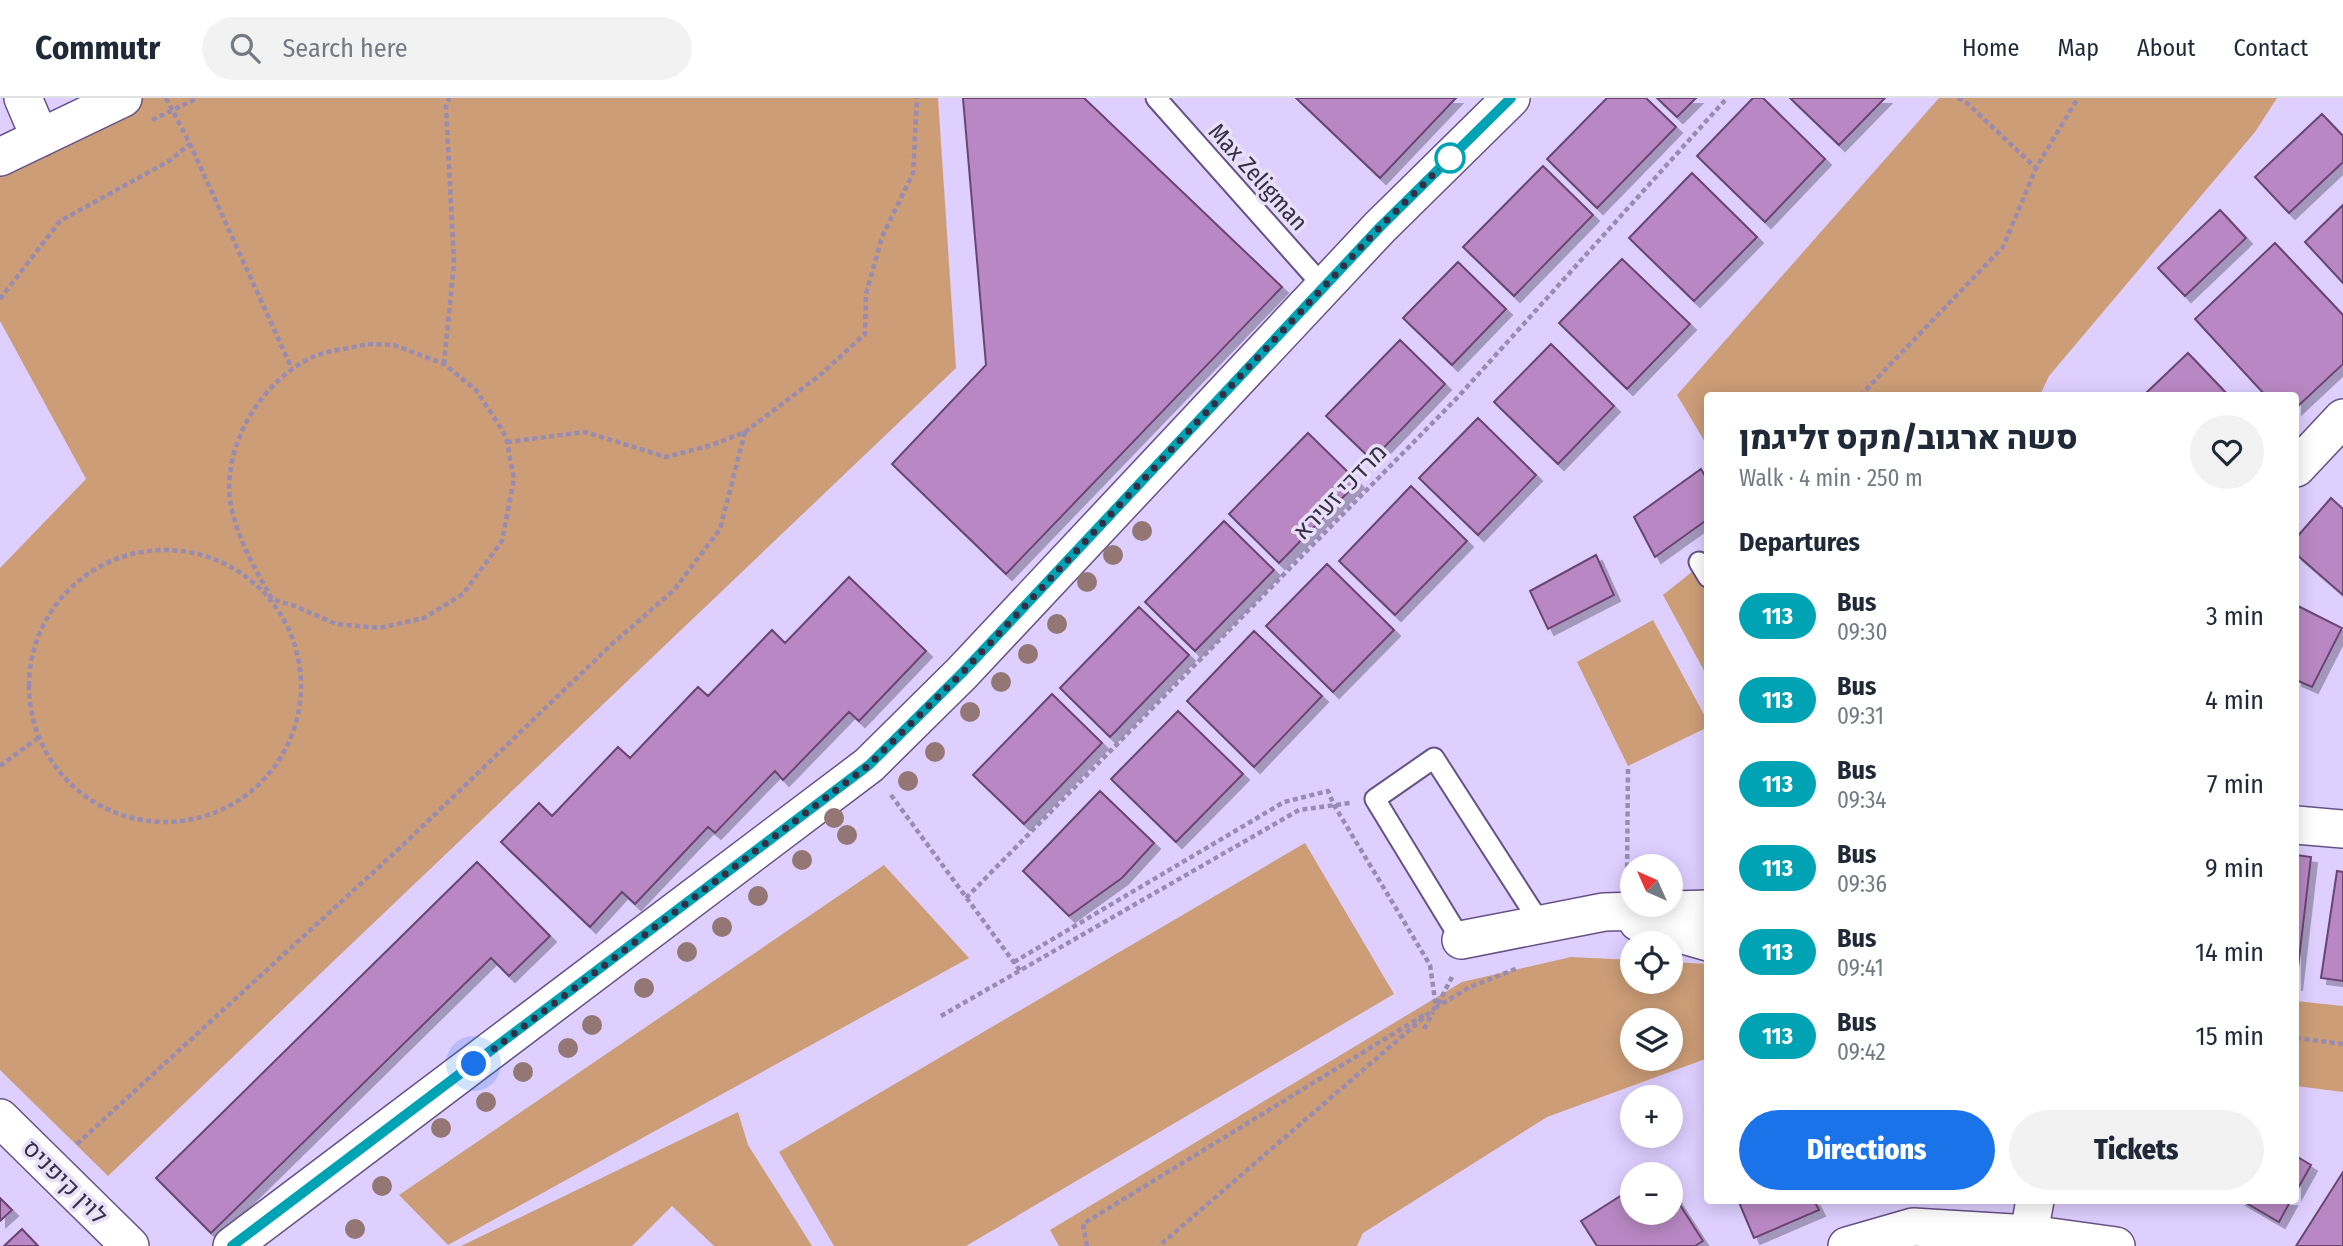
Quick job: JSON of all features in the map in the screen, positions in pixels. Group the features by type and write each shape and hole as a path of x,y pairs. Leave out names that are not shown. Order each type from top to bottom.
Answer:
{"street":[{"path":"23,98 40,138"},
{"path":"0,157 123,98"},
{"path":"232,1246 869,765 962,673 1380,227 1511,98"},
{"path":"2299,465 2343,418"},
{"path":"2299,825 2343,829"},
{"path":"1461,940 1615,912 1704,908"},
{"path":"1615,912 1704,941"},
{"name":"לוין קיפניס","path":"0,1118 130,1246"},
{"path":"1847,1246 1909,1214 2032,1217 2116,1246"}],"lane":[{"name":"Max Zeligman","path":"1156,98 1324,287"},
{"path":"1461,940 1375,799 1434,758 1542,926"}],"path":[{"path":"166,98 190,144 292,369"},
{"path":"444,364 454,263 447,147 446,107 449,98"},
{"path":"507,442 585,432 666,457 712,445 745,432 819,376 865,334 866,294 882,237 913,173 917,98"},
{"name":"מרדכי זעירא","path":"966,898 1457,398 1727,98"},
{"path":"1958,98 1968,104 2036,169"},
{"path":"1864,392 2003,247 2036,169 2078,98"},
{"path":"0,299 60,220 169,161 190,144"},
{"path":"292,369 254,407 235,449 230,480 231,505 245,552 272,599 295,640 302,698 292,740 264,780 232,806 182,823 124,818 66,782 47,757 38,738 28,688 36,640 60,598 105,563 151,550 219,560 272,599 336,624 379,628 424,618 463,594 502,541 514,479 507,442 476,390 444,364 394,345 368,344 317,356 292,369"},
{"path":"50,1167 393,855 611,645 674,590 719,529 745,432"},
{"path":"0,766 38,738"},
{"path":"869,765 1021,972"},
{"path":"1615,912 1628,766"},
{"path":"1014,962 1284,802 1328,791 1430,965 1436,1007"},
{"path":"941,1016 1299,810 1375,799"},
{"path":"1424,1029 1451,979 1461,940"},
{"path":"1087,1246 1083,1224 1470,987 1531,964"},
{"path":"1158,1246 1436,1007"},
{"path":"2299,1038 2343,1044"}],"shaded area":[{"path":"130,98 938,98 956,368 108,1176 0,1070 0,568 86,479 0,321 0,158"},
{"path":"1939,98 2277,98 2255,132 2049,376 2041,392 1704,392 1704,440 1677,395"},
{"path":"1704,562 1704,671 1663,595"},
{"path":"1653,620 1704,715 1704,729 1628,766 1577,662"},
{"path":"1305,843 1394,994 966,1246 834,1246 779,1152"},
{"path":"884,865 969,958 448,1245 399,1195"},
{"path":"1571,957 1620,959 1620,994 1683,994 1683,963 1704,964 1704,1059 1683,1067 1683,1008 1620,1008 1620,1071 1673,1071 1634,1085 1620,1085 1620,1090 1547,1117 1363,1233 1357,1246 1059,1246 1050,1230 1462,982"},
{"path":"2299,1001 2343,1006 2343,1092 2299,1086"},
{"path":"738,1112 748,1145 812,1246 714,1246 672,1206 632,1246 461,1246"}],"building":[{"path":"963,98 1084,98 1282,287 1006,574 892,464 986,365"},
{"path":"1296,98 1456,98 1380,178"},
{"path":"1607,98 1646,98 1676,127 1597,208 1547,159"},
{"path":"1657,98 1696,98 1677,117"},
{"path":"1753,98 1763,98 1825,159 1765,222 1697,156"},
{"path":"1790,98 1885,98 1839,145"},
{"path":"2322,114 2343,136 2343,162 2289,213 2255,177"},
{"path":"1543,166 1593,215 1514,296 1463,247"},
{"path":"1692,173 1757,237 1694,301 1629,238"},
{"path":"2343,205 2343,283 2305,242"},
{"path":"2220,210 2246,238 2185,296 2158,268"},
{"path":"2275,243 2343,315 2343,364 2299,405 2299,392 2262,392 2195,319"},
{"path":"1622,259 1690,324 1627,389 1559,323"},
{"path":"1458,262 1506,309 1452,365 1403,318"},
{"path":"1400,340 1445,384 1372,460 1326,416"},
{"path":"1551,344 1614,406 1558,464 1494,402"},
{"path":"2188,353 2225,392 2147,392"},
{"path":"1478,418 1536,475 1478,535 1419,478"},
{"path":"1308,433 1358,482 1279,563 1229,514"},
{"path":"1701,469 1704,474 1704,522 1655,557 1634,517"},
{"path":"1411,486 1467,541 1395,615 1339,561"},
{"path":"2331,498 2343,509 2343,595 2299,557 2299,535"},
{"path":"1224,521 1274,570 1195,651 1145,602"},
{"path":"1596,555 1614,595 1548,629 1530,591"},
{"path":"1327,564 1394,630 1333,692 1266,626"},
{"path":"849,577 926,651 859,721 849,712 783,780 775,771 715,833 708,827 635,904 622,892 590,927 501,842 539,803 552,816 618,747 630,758 698,687 708,696 772,630 785,643"},
{"path":"2299,606 2342,628 2312,687 2299,681"},
{"path":"1139,607 1189,655 1110,737 1060,688"},
{"path":"1254,631 1322,696 1254,767 1187,701"},
{"path":"1052,694 1102,743 1024,824 973,775"},
{"path":"1178,711 1243,774 1176,842 1111,779"},
{"path":"1100,791 1154,843 1122,878 1069,916 1023,871"},
{"path":"2299,855 2311,857 2299,959"},
{"path":"477,862 550,936 509,976 491,958 211,1233 156,1178"},
{"path":"2337,871 2343,872 2343,981 2321,978"},
{"path":"2299,1158 2311,1165 2299,1187"},
{"path":"2343,1172 2343,1246 2296,1246"},
{"path":"1620,1196 1620,1225 1683,1225 1683,1210 1703,1241 1695,1246 1597,1246 1581,1221"},
{"path":"0,1198 12,1210 0,1221"},
{"path":"1740,1204 1816,1204 1819,1210 1754,1238"},
{"path":"2248,1204 2289,1204 2279,1222"},
{"path":"22,1229 38,1246 4,1246"}],"bus line":[{"name":"113","path":"232,1246 869,765 962,673 1380,227 1511,98"}],"route":[{"path":"474,1064 869,765 962,673 1380,227 1450,158"}]}
